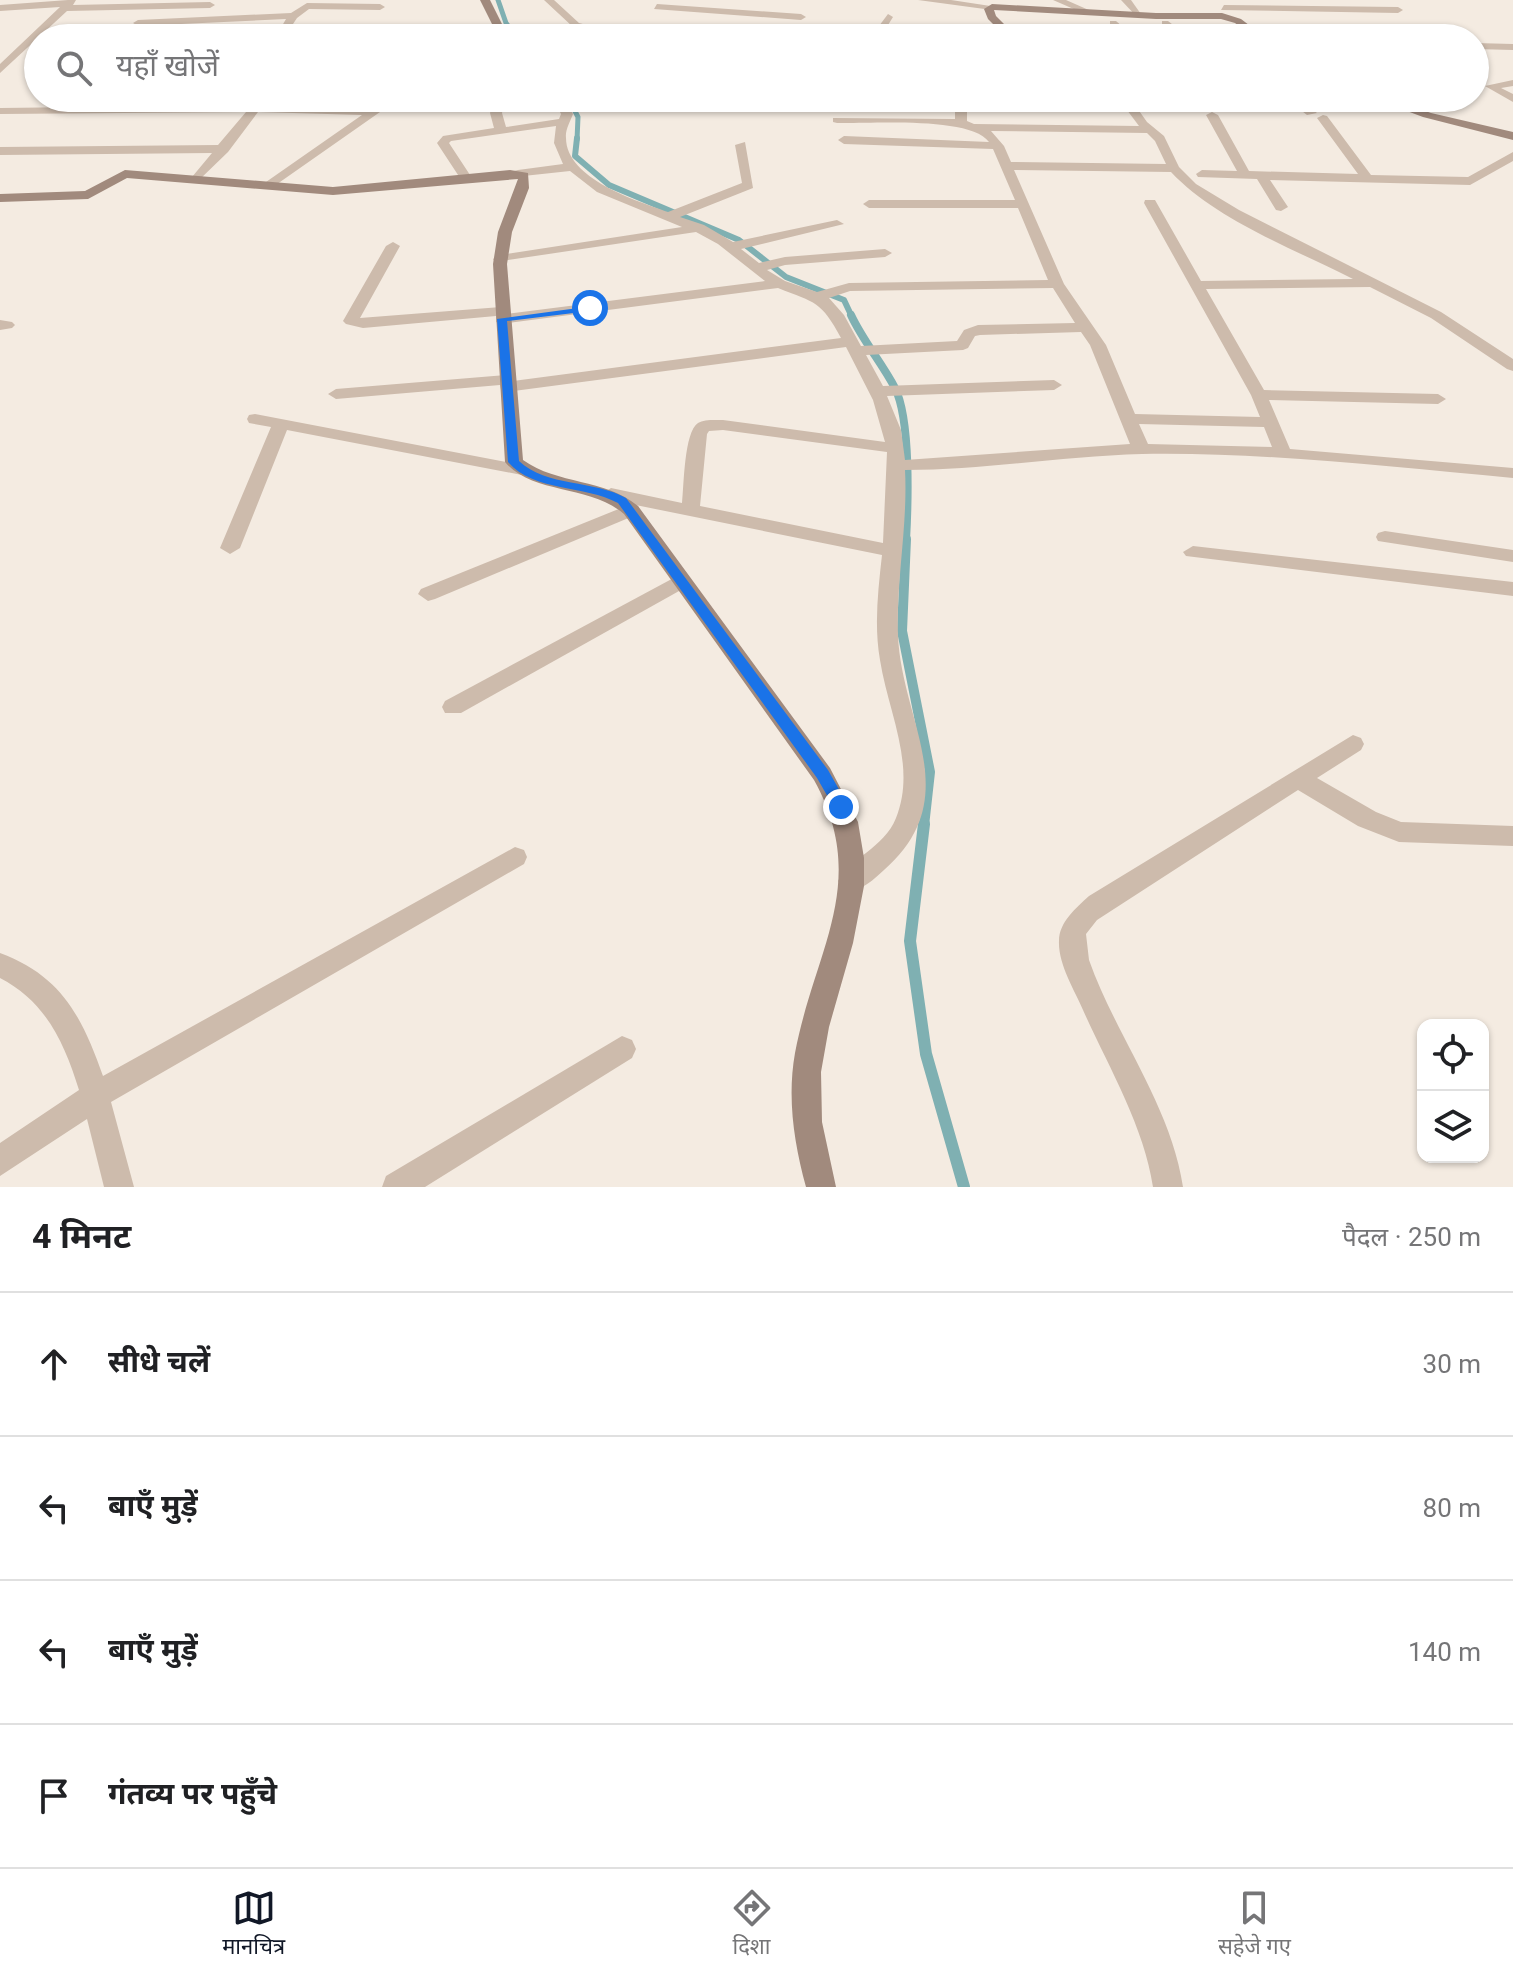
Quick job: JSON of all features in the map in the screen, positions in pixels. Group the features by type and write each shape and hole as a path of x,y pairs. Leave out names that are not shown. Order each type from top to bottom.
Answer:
{"street":[{"path":"485,0 494,24"},
{"path":"923,0 1140,15 1206,15 1238,21"},
{"path":"1058,0 1086,11"},
{"path":"1126,0 1140,15"},
{"path":"1216,0 1242,24"},
{"path":"554,1 577,24"},
{"path":"137,24 150,3"},
{"path":"0,8 213,3"},
{"path":"197,22 213,3"},
{"path":"48,24 69,4"},
{"path":"647,24 660,4 801,17"},
{"path":"993,5 989,9 991,17 998,24"},
{"path":"288,24 293,16 307,6 380,7"},
{"path":"1224,8 1398,10"},
{"path":"172,24 293,16"},
{"path":"884,24 888,17"},
{"path":"1489,46 1513,47"},
{"path":"0,70 24,47"},
{"path":"1513,83 1490,86 1513,99"},
{"path":"0,111 24,110"},
{"path":"198,177 224,149 251,112"},
{"path":"270,185 375,112"},
{"path":"496,112 501,131"},
{"path":"565,112 559,133 560,146 571,167 602,190 676,213 699,228 741,246 765,265 780,283"},
{"path":"964,112 966,125"},
{"path":"1135,112 1160,139 1174,168 1192,187 1222,206 1468,334 1513,366"},
{"path":"1311,112 1368,179"},
{"path":"1418,112 1513,136"},
{"path":"1212,115 1245,175"},
{"path":"837,120 1150,130"},
{"path":"466,178 444,141 458,135 564,122"},
{"path":"966,125 989,134 998,146 1057,284 1087,327 1141,449"},
{"path":"844,140 998,146"},
{"path":"676,213 749,185 741,145"},
{"path":"0,151 224,149"},
{"path":"1202,174 1470,181 1513,156"},
{"path":"1008,166 1174,168"},
{"path":"0,198 88,195 114,177 125,174 198,177 333,191 571,167"},
{"path":"518,174 525,180 505,232 500,259 511,454 522,470"},
{"path":"1261,176 1281,207"},
{"path":"1150,203 1259,395 1283,453"},
{"path":"869,204 1024,204"},
{"path":"741,246 837,224"},
{"path":"500,259 699,228"},
{"path":"393,246 351,321 363,323 501,315 780,283 823,294 849,287 1057,284"},
{"path":"765,265 885,253"},
{"path":"1196,285 1373,283"},
{"path":"823,294 889,391 896,459 889,645 914,761 914,800 908,823 876,865 851,881"},
{"path":"336,394 506,383 860,348 963,345 969,333 978,330 1087,327"},
{"path":"889,391 1054,385"},
{"path":"1259,395 1438,399"},
{"path":"255,419 522,470 611,494 891,551"},
{"path":"1128,419 1269,422"},
{"path":"230,548 281,424"},
{"path":"690,510 698,434 704,426 723,425 920,465 1141,449 1283,453 1513,473"},
{"path":"611,494 631,510 822,774 848,828 853,862 851,881 839,945 809,1053 806,1090 810,1151 821,1187"},
{"path":"428,594 631,510"},
{"path":"1385,537 1512,558"},
{"path":"1193,552 1513,589"},
{"path":"453,707 681,581"},
{"path":"1168,1187 1154,1135 1076,962 1071,932 1079,919 1098,904 1353,744"},
{"path":"1298,779 1367,819 1399,832 1513,836"},
{"path":"0,1161 95,1096 515,857"},
{"path":"0,965 46,993 59,1011 95,1096 119,1187"},
{"path":"397,1187 622,1049"}],"waterway":[{"path":"498,0 507,24"},
{"path":"575,112 577,140"},
{"path":"577,138 575,156 609,185 739,240 786,277 844,300 852,316"},
{"path":"852,316 890,379 900,402 907,463 906,541"},
{"path":"906,539 902,631 930,772 924,826"},
{"path":"924,824 910,941 926,1054 964,1187"}],"route":[{"path":"590,308 501,319 514,462 522,470 536,476 611,494 622,500 822,774 841,807"}]}
